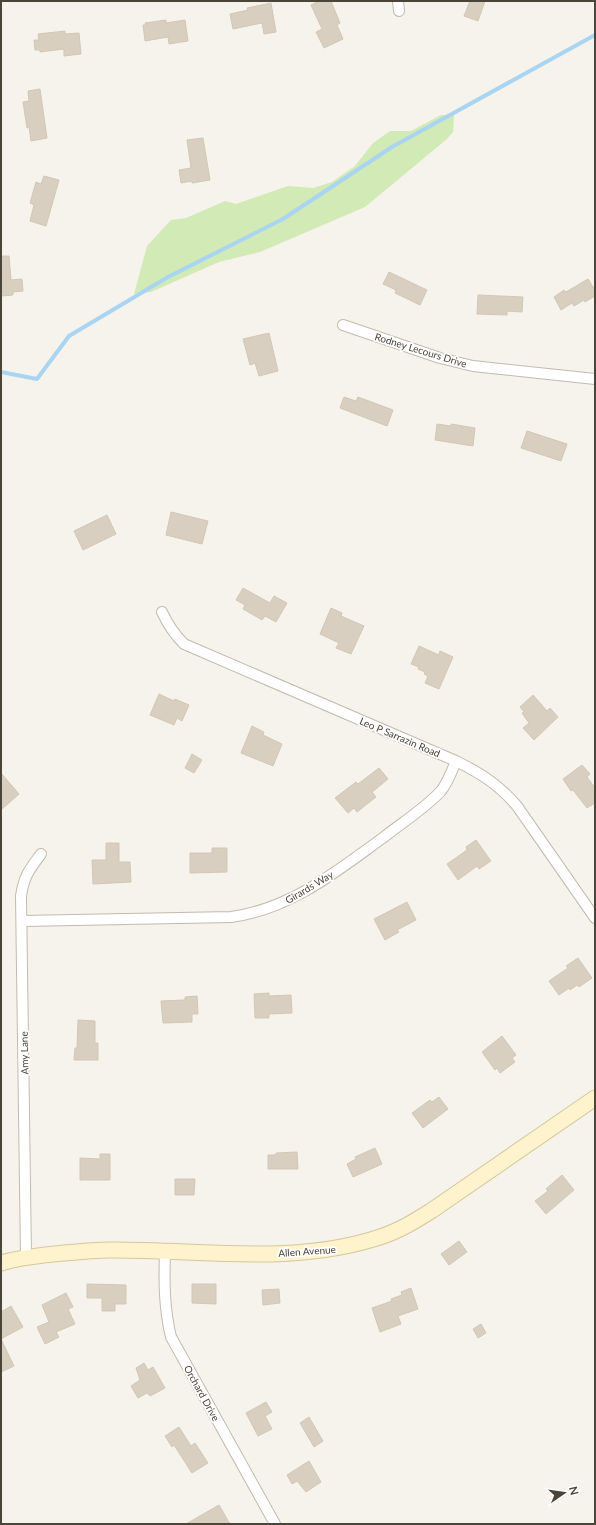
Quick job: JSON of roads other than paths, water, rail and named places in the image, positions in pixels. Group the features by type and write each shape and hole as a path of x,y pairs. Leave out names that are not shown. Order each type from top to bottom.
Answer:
{"street":[{"name":"Rodney Lecours Drive","path":"343,325 440,358 473,366 595,379"},
{"name":"Leo P Sarrazin Road","path":"162,612 174,635 184,644 456,761 491,780 505,792 517,806 595,918"},
{"name":"Girards Way","path":"22,921 232,917 279,905 327,877 418,811 442,790 450,778 456,761"},
{"name":"Amy Lane","path":"26,1258 22,896 24,881 30,869 41,854"},
{"name":"Allen Avenue","path":"1,1263 26,1258 108,1250 253,1254 324,1251 382,1237 403,1228 431,1211 595,1098"},
{"name":"Orchard Drive","path":"165,1252 164,1298 165,1311 171,1336 275,1524"}],"waterway":[{"path":"1,372 37,379 69,336 168,277 283,219 392,147 595,35"}]}
